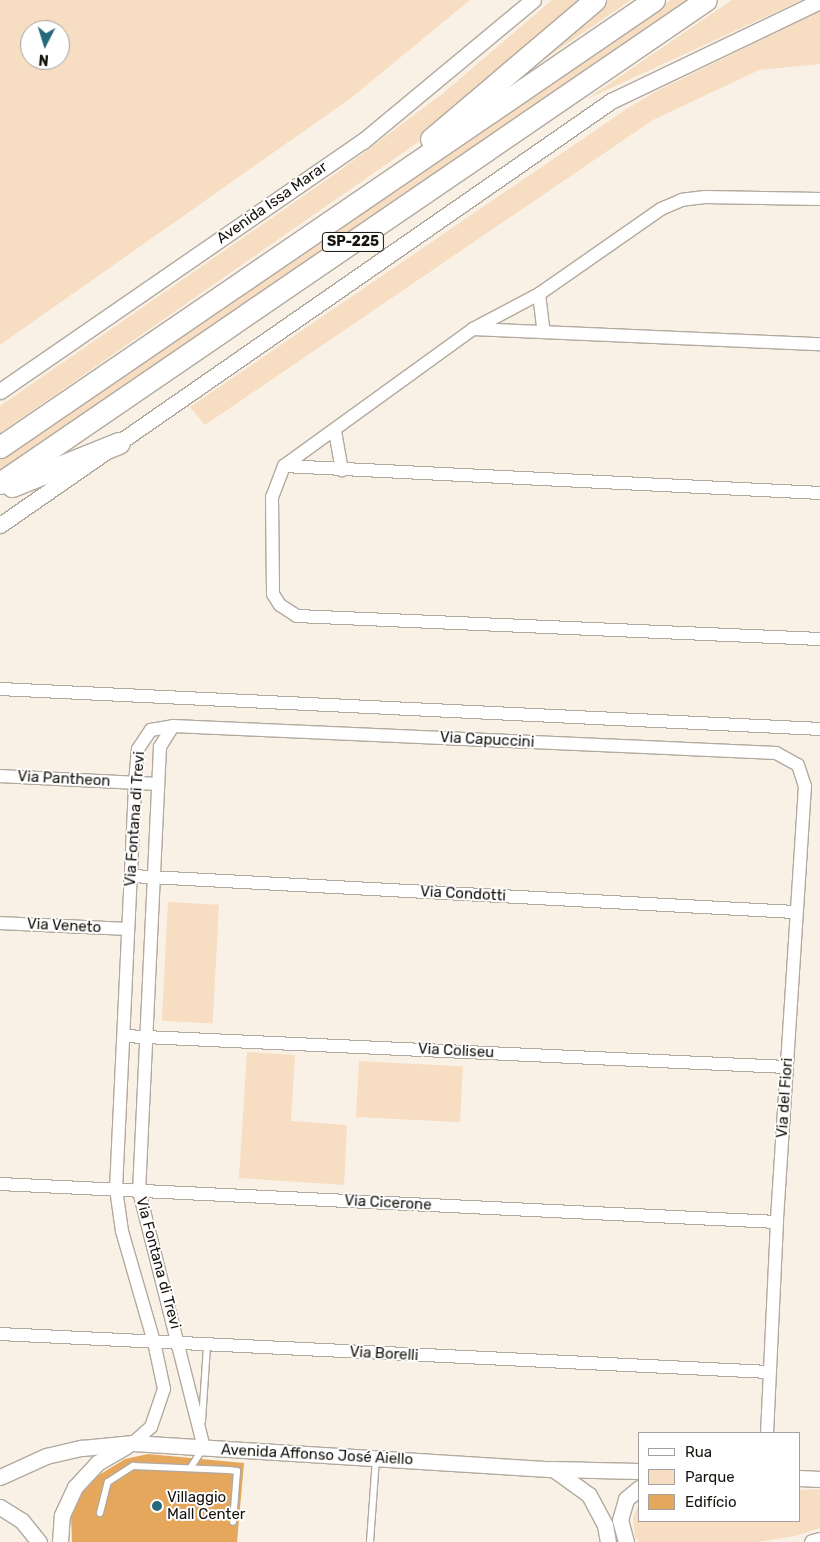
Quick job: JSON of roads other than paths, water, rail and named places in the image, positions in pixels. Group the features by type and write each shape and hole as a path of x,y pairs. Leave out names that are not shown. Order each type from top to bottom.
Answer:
{"highway":[{"path":"378,188 466,107 595,0"},
{"name":"SP-225","path":"0,447 654,0"},
{"name":"SP-225","path":"0,483 706,0"},
{"path":"0,490 119,444"}],"street":[{"name":"Avenida Issa Marar","path":"0,391 363,140 533,0"},
{"path":"0,525 611,101 820,1"},
{"path":"820,199 705,196 682,200 661,209 539,294 473,329 335,431 284,466 272,497 273,594 280,605 297,616 820,640"},
{"path":"539,294 544,332"},
{"path":"473,329 820,344"},
{"path":"335,431 342,470"},
{"path":"284,466 820,493"},
{"path":"0,688 820,729"},
{"name":"Via Capuccini","path":"173,726 776,753 798,765"},
{"name":"Via Fontana di Trevi","path":"133,1443 151,1427 164,1389 154,1342 122,1230 116,1189 135,783 138,749 151,730 173,726"},
{"name":"Via Fontana di Trevi","path":"173,726 160,747 139,1191 206,1448"},
{"name":"Via del Fiori","path":"767,1432 776,1222 795,912 805,786 798,765"},
{"name":"Via Pantheon","path":"0,776 158,784"},
{"name":"Via Condotti","path":"132,876 795,912"},
{"name":"Via Veneto","path":"0,923 128,929"},
{"name":"Via Coliseu","path":"124,1036 787,1067"},
{"name":"Via Cicerone","path":"0,1184 776,1222"},
{"name":"Via Borelli","path":"0,1334 206,1346 769,1372"},
{"path":"60,1542 62,1515 75,1487 97,1463 133,1443"},
{"name":"Avenida Affonso José Aiello","path":"0,1477 46,1456 82,1448 133,1443 552,1469 638,1470"},
{"path":"552,1469 589,1495 605,1525 608,1542"},
{"path":"800,1478 820,1479"},
{"path":"626,1542 620,1520 626,1499 638,1489"},
{"path":"0,1507 22,1521 39,1542"},
{"path":"812,1542 820,1540"}],"lane":[{"path":"190,1467 206,1448 202,1418 206,1346"},
{"path":"370,1542 376,1458"},
{"path":"100,1513 108,1482 133,1466 190,1467 237,1471 233,1522"}],"place":[{"name":"Villaggio Mall Center","path":"157,1506"}]}
